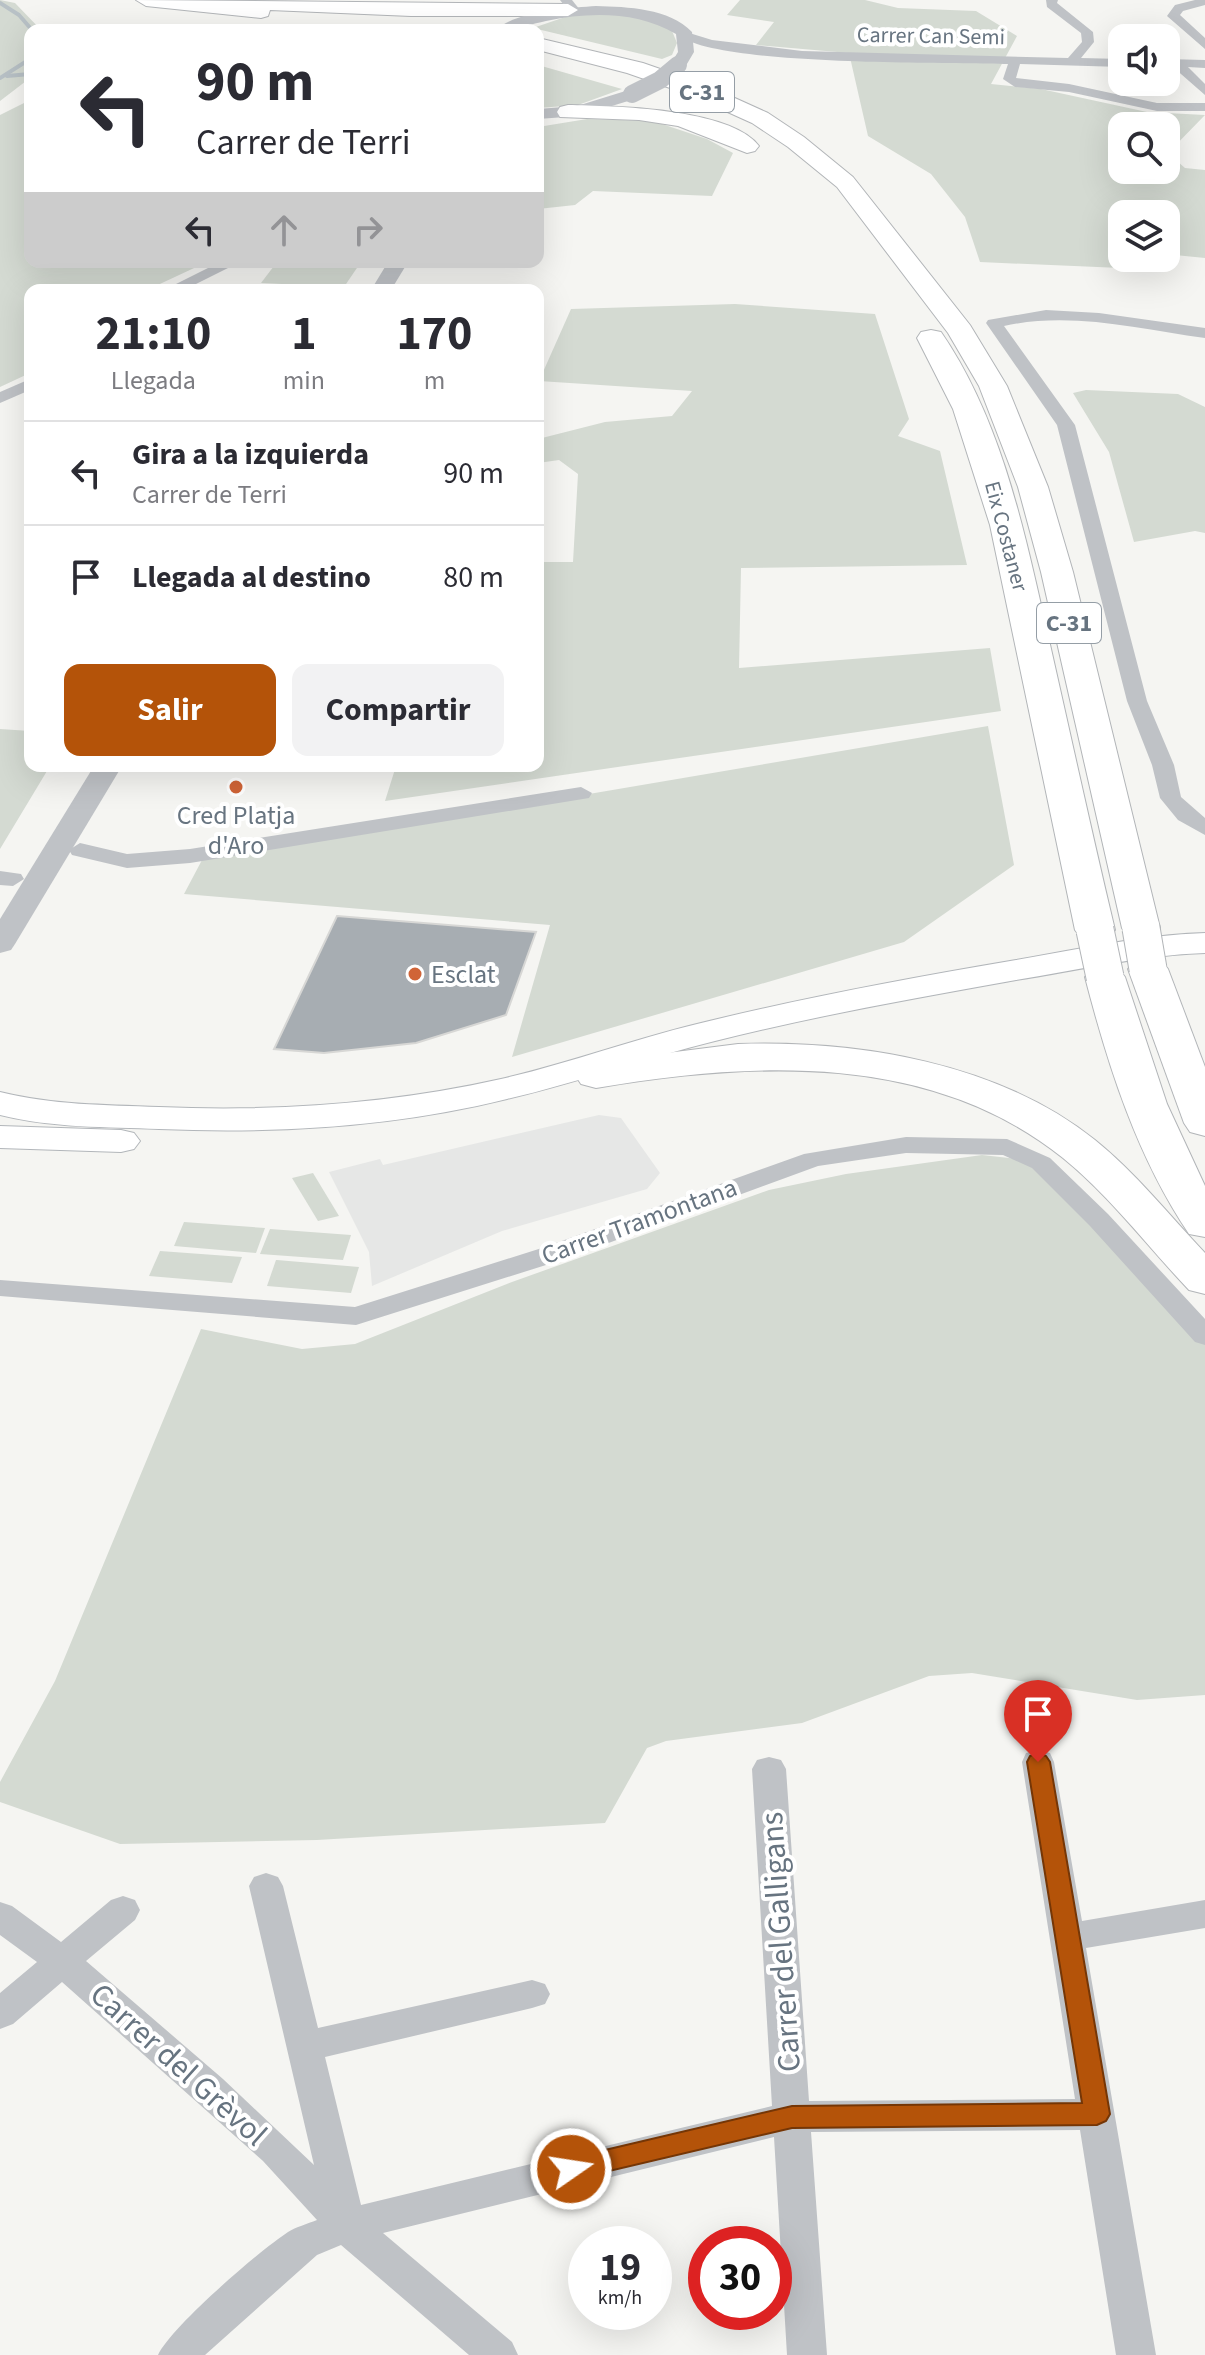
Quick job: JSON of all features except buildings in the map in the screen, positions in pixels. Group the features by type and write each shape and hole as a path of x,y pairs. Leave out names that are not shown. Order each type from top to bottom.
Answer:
{"highway":[{"path":"146,0 411,10 570,5"},
{"path":"215,3 332,24"},
{"path":"215,3 374,24"},
{"path":"215,3 406,24"},
{"name":"Eix Costaner","path":"544,45 635,68 730,104 796,142 839,197 960,331 987,375 1033,487 1167,946 1205,1123"},
{"name":"C-31","path":"683,52 791,123 847,175 839,197"},
{"name":"Eix Costaner","path":"544,53 641,79 725,113 791,157 839,197 941,354 959,387 996,487 1105,977 1128,1060 1158,1139 1205,1224"},
{"name":"C-31","path":"550,114 641,113 680,118 724,133 772,160"},
{"path":"596,1075 667,1064 759,1056 856,1062 936,1078 1013,1107 1077,1146 1127,1192 1205,1280"}],"main road":[{"path":"0,1103 73,1113 207,1121 340,1115 434,1103 506,1089 695,1034 851,999 1167,946 1205,931"},
{"path":"0,1137 228,1147 306,1143 462,1114 596,1075 695,1034"}],"street":[{"path":"595,8 632,0"},
{"path":"1052,0 1051,4 1087,32 1088,42 1071,62"},
{"path":"550,114 597,107 660,80 683,52 671,20 660,7 662,1"},
{"path":"1205,1 1179,8 1173,16 1205,45"},
{"path":"519,24 570,5 638,11 671,20"},
{"name":"Carrer Can Semi","path":"683,52 712,47 835,57 1108,63"},
{"path":"1015,61 1009,79 1015,83 1069,88 1157,107 1205,107"},
{"path":"1180,64 1205,64"},
{"path":"1180,71 1205,91"},
{"path":"185,284 219,268"},
{"path":"1205,333 1114,319 1044,314 994,323 1066,425 1137,701 1163,765 1171,798 1186,815 1205,828"},
{"path":"0,398 24,387"},
{"path":"4,885 79,772"},
{"path":"0,944 104,772"},
{"path":"80,850 127,861 190,856 581,793"},
{"name":"Carrer Tramontana","path":"0,1288 356,1316 555,1253 813,1159 906,1145 1007,1147 1041,1163 1099,1220 1205,1336"},
{"path":"1038,1762 1136,2355"},
{"name":"Carrer del Galligans","path":"769,1769 807,2355"},
{"path":"266,1886 346,2225"},
{"path":"0,2014 123,1910"},
{"path":"1067,1937 1205,1914"},
{"name":"Carrer del Grèvol","path":"0,1916 62,1961 276,2150 346,2225 498,2355"},
{"path":"306,2046 532,1994"},
{"path":"178,2355 212,2321 303,2243 346,2225 792,2117 1097,2114"}],"shaded area":[{"path":"0,0 15,3 35,24 24,24 24,83 0,101"},
{"path":"740,0 865,0 898,8 976,11 1017,36 991,84 1041,89 1147,112 1108,112 1108,184 1180,184 1180,164 1185,168 1205,170 1205,258 1180,256 1180,200 1108,200 1108,267 980,262 965,217 931,174 868,136 849,53 756,45 774,22 727,15"},
{"path":"629,14 670,26 677,43 672,55 662,59 544,31 544,24 571,15"},
{"path":"544,67 622,89 578,105 544,108"},
{"path":"24,103 24,268 194,268 160,284 24,284 24,376 0,387 0,115"},
{"path":"1180,114 1205,115 1180,141"},
{"path":"587,119 653,121 707,139 733,153 712,196 593,191 575,205 544,208 544,126"},
{"path":"272,268 357,268 346,284 261,283"},
{"path":"735,304 875,314 909,419 898,436 940,451 967,565 741,568 739,668 990,648 1001,711 385,801 394,772 544,772 544,562 573,562 578,474 559,460 544,462 544,437 605,422 672,416 692,391 544,381 544,370 571,309"},
{"path":"1086,390 1178,394 1205,407 1205,533 1195,531 1134,542 1109,452 1073,393"},
{"path":"988,726 1014,865 904,942 512,1057 550,925 184,894 202,860"},
{"path":"0,729 24,731 24,772 46,772 0,849"},
{"path":"599,1115 621,1118 660,1173 647,1189 502,1231 372,1286 369,1252 329,1172 380,1159 383,1165"},
{"path":"982,1155 1019,1159 1062,1180 1205,1339 1205,1695 1137,1700 972,1673 929,1676 802,1723 666,1741 647,1748 605,1823 317,1840 120,1844 0,1802 0,1782 55,1681 201,1329 302,1349 355,1344 512,1282 769,1190 846,1174"},
{"path":"313,1173 339,1216 318,1221 292,1178"},
{"path":"184,1222 265,1228 256,1253 174,1246"},
{"path":"270,1229 351,1235 343,1260 260,1254"},
{"path":"160,1251 242,1257 232,1283 149,1276"},
{"path":"276,1260 359,1267 351,1293 267,1286"}],"waterway":[{"path":"0,3 27,24"},
{"path":"0,78 24,63"},
{"path":"7,76 24,75"}],"place":[{"name":"Cred Platja d'Aro","path":"236,787"},
{"name":"Esclat","path":"415,974"}],"route":[{"path":"571,2169 792,2117 1097,2114 1038,1762"}]}
